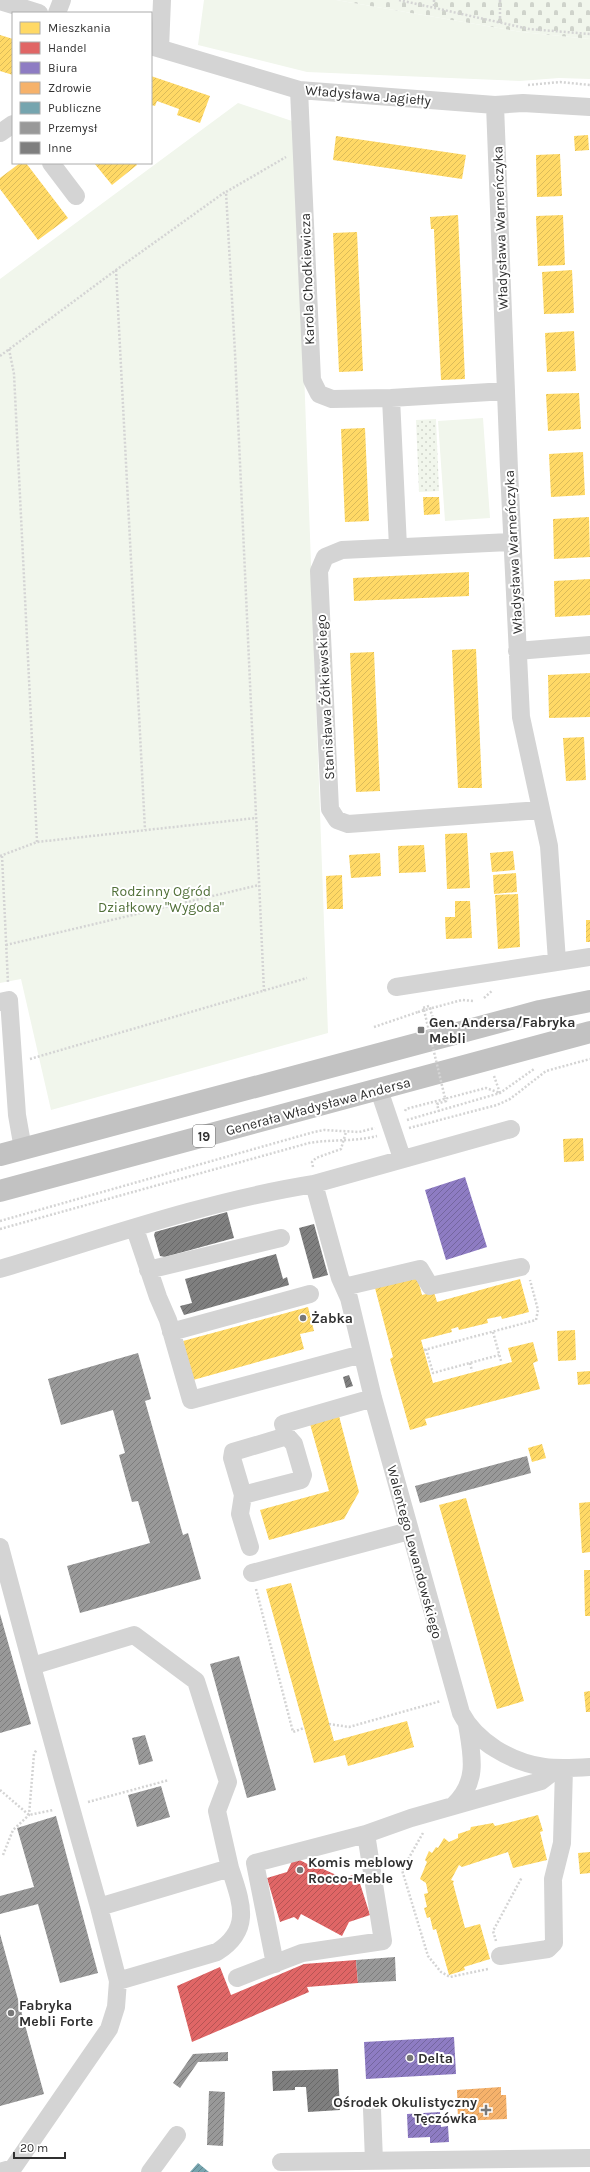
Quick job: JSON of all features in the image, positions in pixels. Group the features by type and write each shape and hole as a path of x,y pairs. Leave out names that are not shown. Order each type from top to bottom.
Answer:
{"highway":[{"path":"540,1011 590,993"},
{"path":"0,1155 540,1011 590,1001"},
{"name":"Generała Władysława Andersa","path":"0,1191 590,1032"}],"street":[{"path":"0,0 37,12"},
{"path":"57,12 62,0"},
{"path":"155,48 162,0"},
{"name":"Władysława Jagiełły","path":"155,48 299,90 495,105 522,103 590,107"},
{"name":"Karola Chodkiewicza","path":"299,90 312,380 319,394 332,399 391,398 506,391"},
{"name":"Władysława Warneńczyka","path":"495,105 512,542 521,717 549,846 556,961"},
{"path":"0,133 12,125"},
{"path":"52,164 76,196"},
{"path":"391,398 398,548"},
{"name":"Stanisława Żółkiewskiego","path":"512,542 342,550 325,557 319,571 330,809 337,820 348,824 540,810"},
{"path":"517,652 590,645"},
{"path":"396,987 510,970 556,961 590,957"},
{"path":"0,1002 9,1000 18,1115 23,1148"},
{"path":"379,1090 394,1126 402,1158"},
{"path":"0,1269 176,1216 279,1190 314,1184 402,1158 512,1129"},
{"name":"Walentego Lewandowskiego","path":"314,1184 342,1283 349,1298 373,1398 448,1671 461,1712 467,1724 482,1739 517,1760 534,1765 561,1768 590,1767"},
{"path":"135,1229 148,1270 171,1332 191,1400 362,1354"},
{"path":"148,1270 281,1238"},
{"path":"342,1283 420,1269 430,1286 521,1267"},
{"path":"171,1332 310,1294"},
{"path":"243,1495 301,1480 303,1475 294,1444 287,1436 283,1424 373,1398"},
{"path":"250,1547 240,1514 243,1495 232,1458 233,1452 287,1436"},
{"path":"252,1574 409,1531"},
{"path":"0,1547 118,1981 116,2007 109,2029 8,2171"},
{"path":"32,1666 134,1635 196,1681 228,1782 217,1811 230,1868 242,1906 238,1933 230,1944 217,1952 118,1981"},
{"path":"454,1805 466,1791 471,1777 472,1754 467,1724"},
{"path":"275,1964 255,1863 366,1834 454,1805 541,1781 561,1768"},
{"path":"500,1956 548,1949 554,1943 553,1879 562,1843 561,1768"},
{"path":"238,1978 302,1954 383,1941 366,1834"},
{"path":"99,1908 230,1868"},
{"path":"372,2110 374,2161"},
{"path":"150,2172 177,2135"},
{"path":"281,2162 313,2166 374,2161 590,2158"}],"path":[{"path":"399,0 434,6 500,23 529,28 590,34"},
{"path":"434,0 434,6"},
{"path":"500,0 500,23"},
{"path":"0,356 116,270 226,192 290,155"},
{"path":"226,192 235,353 264,991"},
{"path":"116,270 145,830"},
{"path":"9,349 14,374 36,842"},
{"path":"8,981 1,856 36,842 256,818"},
{"path":"6,945 259,885"},
{"path":"38,1057 307,978"},
{"path":"374,1027 424,1010 462,1000 474,1000"},
{"path":"433,1018 429,1006 422,1008 424,1010 446,1101 437,1104 439,1112"},
{"path":"0,1221 314,1132 324,1130 359,1132 497,1105 510,1098 546,1071 590,1059"},
{"path":"0,1229 309,1144 365,1139 394,1126 500,1093 537,1067"},
{"path":"394,1126 406,1109 486,1088 500,1093"},
{"path":"314,1184 312,1162 316,1158 342,1148 346,1132"},
{"path":"499,1355 433,1373 425,1350 536,1320 538,1310 528,1271 521,1267"},
{"path":"493,1332 501,1361"},
{"path":"470,1363 472,1371"},
{"path":"252,1574 293,1732 304,1728"},
{"path":"329,1724 349,1727 435,1702"},
{"path":"3,1855 13,1830 29,1815 34,1754 37,1749 38,1741"},
{"path":"425,1831 402,1870 428,1956 441,1972 450,1978 488,1969 500,1956 493,1931 522,1877"}],"green space":[{"path":"204,0 336,0 521,32 590,39 590,79 559,78 520,81 307,72 198,45"},
{"path":"336,0 590,0 590,39 521,32"},
{"name":"Rodzinny Ogród Działkowy \"Wygoda\"","path":"238,103 295,122 328,1033 51,1110 21,979 0,983 0,279"},
{"path":"483,418 490,518 445,521 438,421"},
{"path":"436,419 439,491 419,492 416,420"}],"building: Mieszkania":[{"path":"0,35 12,39 12,75 0,71"},
{"path":"152,76 210,96 200,123 177,115 179,109 157,101 155,106 152,105"},
{"path":"588,135 589,150 575,151 574,136"},
{"path":"336,136 466,155 462,179 333,160"},
{"path":"560,154 562,196 537,197 536,155"},
{"path":"19,164 27,164 68,218 38,240 0,189 0,178"},
{"path":"95,164 136,164 137,165 112,185"},
{"path":"458,215 465,379 441,380 434,229 431,229 430,217"},
{"path":"563,215 565,265 538,266 536,216"},
{"path":"357,232 363,371 339,372 333,233"},
{"path":"572,270 574,313 544,314 542,272"},
{"path":"574,331 576,371 547,372 545,333"},
{"path":"579,393 581,429 548,431 546,394"},
{"path":"365,428 369,521 345,522 341,429"},
{"path":"583,452 585,495 551,497 549,454"},
{"path":"423,497 439,497 440,514 424,515"},
{"path":"589,517 590,557 554,559 553,519"},
{"path":"469,572 469,596 354,601 353,578"},
{"path":"590,579 590,615 555,617 554,581"},
{"path":"476,649 482,788 458,788 452,650"},
{"path":"374,652 380,791 356,792 350,653"},
{"path":"590,673 590,717 549,718 548,675"},
{"path":"584,737 586,780 566,781 563,738"},
{"path":"467,833 470,888 447,889 445,834"},
{"path":"424,845 426,872 399,873 398,846"},
{"path":"513,851 515,870 492,872 490,853"},
{"path":"380,853 381,876 351,878 349,855"},
{"path":"516,873 517,892 494,894 493,875"},
{"path":"342,875 343,909 327,909 326,876"},
{"path":"518,894 520,947 498,949 495,895"},
{"path":"455,901 470,901 472,938 446,939 445,917 455,917"},
{"path":"586,920 590,920 590,942 586,942"},
{"path":"583,1138 584,1161 564,1162 563,1139"},
{"path":"417,1276 422,1295 434,1292 437,1302 520,1279 529,1312 502,1319 501,1316 487,1319 488,1323 459,1330 458,1327 451,1329 452,1332 421,1340 433,1383 512,1362 508,1348 533,1342 538,1361 533,1363 540,1389 425,1419 427,1425 410,1430 390,1359 393,1357 375,1288"},
{"path":"308,1307 314,1331 300,1334 304,1349 193,1380 183,1341"},
{"path":"575,1330 576,1360 558,1361 557,1331"},
{"path":"590,1371 590,1384 578,1385 577,1372"},
{"path":"339,1416 359,1492 344,1519 269,1540 260,1510 329,1491 310,1424"},
{"path":"542,1444 546,1458 532,1462 528,1448"},
{"path":"466,1498 524,1701 497,1709 439,1505"},
{"path":"590,1502 590,1552 582,1553 579,1503"},
{"path":"584,1570 590,1570 590,1616 585,1616"},
{"path":"291,1583 334,1741 407,1721 414,1747 348,1766 345,1755 314,1763 266,1589"},
{"path":"590,1691 590,1712 586,1712 584,1692"},
{"path":"538,1815 543,1831 540,1832 547,1860 513,1868 508,1852 462,1867 459,1865 451,1880 454,1881 453,1883 465,1928 480,1924 490,1959 464,1967 465,1970 449,1975 436,1929 433,1930 430,1917 427,1918 424,1908 427,1907 424,1894 428,1893 426,1883 420,1879 427,1862 425,1860 429,1851 432,1853 436,1847 438,1848 444,1838 449,1842 458,1838 458,1834 470,1830 471,1827 493,1823 495,1826"},
{"path":"590,1852 590,1873 580,1874 578,1853"}],"building: Handel":[{"path":"294,1857 315,1868 319,1861 326,1865 323,1869 343,1878 357,1874 370,1915 349,1922 342,1936 301,1914 298,1920 294,1917 280,1922 267,1878 287,1872"},
{"path":"356,1960 358,1983 307,1987 309,1992 192,2042 177,1986 220,1967 231,1995 304,1964"}],"building: Biura":[{"path":"465,1177 487,1247 446,1260 425,1190"},
{"name":"Delta","path":"454,2037 456,2074 366,2079 364,2042"},
{"path":"440,2112 441,2127 448,2126 449,2142 430,2143 430,2137 408,2138 407,2114"}],"building: Zdrowie":[{"path":"501,2087 501,2095 506,2095 507,2119 458,2121 457,2090"}],"building: Publiczne":[{"path":"198,2163 209,2172 190,2172"}],"building: Przemysł":[{"path":"138,1353 151,1399 145,1401 183,1535 188,1533 201,1579 80,1613 67,1566 150,1543 138,1501 132,1502 119,1455 125,1453 113,1410 61,1425 48,1379"},
{"path":"527,1456 531,1473 420,1503 415,1486"},
{"path":"0,1614 31,1724 0,1733"},
{"path":"239,1656 276,1790 247,1798 210,1664"},
{"path":"145,1735 153,1761 139,1765 132,1738"},
{"path":"161,1786 170,1817 137,1827 128,1795"},
{"path":"56,1816 98,1973 60,1983 38,1904 0,1914 0,1896 34,1887 17,1828"},
{"name":"Fabryka Mebli Forte","path":"0,1934 44,2094 0,2106"},
{"path":"395,1957 396,1981 358,1983 356,1960"},
{"path":"228,2052 228,2061 198,2062 180,2088 173,2083 193,2054"},
{"path":"209,2091 225,2092 223,2146 207,2145"}],"building: Inne":[{"path":"227,1212 234,1238 165,1257 160,1256 154,1235 155,1232"},
{"path":"314,1224 328,1275 313,1279 299,1228"},
{"path":"276,1254 283,1279 287,1277 289,1285 184,1315 180,1306 192,1303 185,1279"},
{"path":"349,1375 353,1386 346,1388 343,1377"},
{"path":"338,2069 340,2110 308,2112 306,2087 295,2087 295,2090 273,2091 272,2071"}],"place":[{"name":"Gen. Andersa/Fabryka Mebli","path":"421,1030"},
{"name":"Żabka","path":"303,1318"},
{"name":"Komis meblowy Rocco-Meble","path":"300,1870"},
{"name":"Fabryka Mebli Forte","path":"11,2013"},
{"name":"Delta","path":"410,2058"},
{"name":"Ośrodek Okulistyczny Tęczówka","path":"486,2110"}]}
